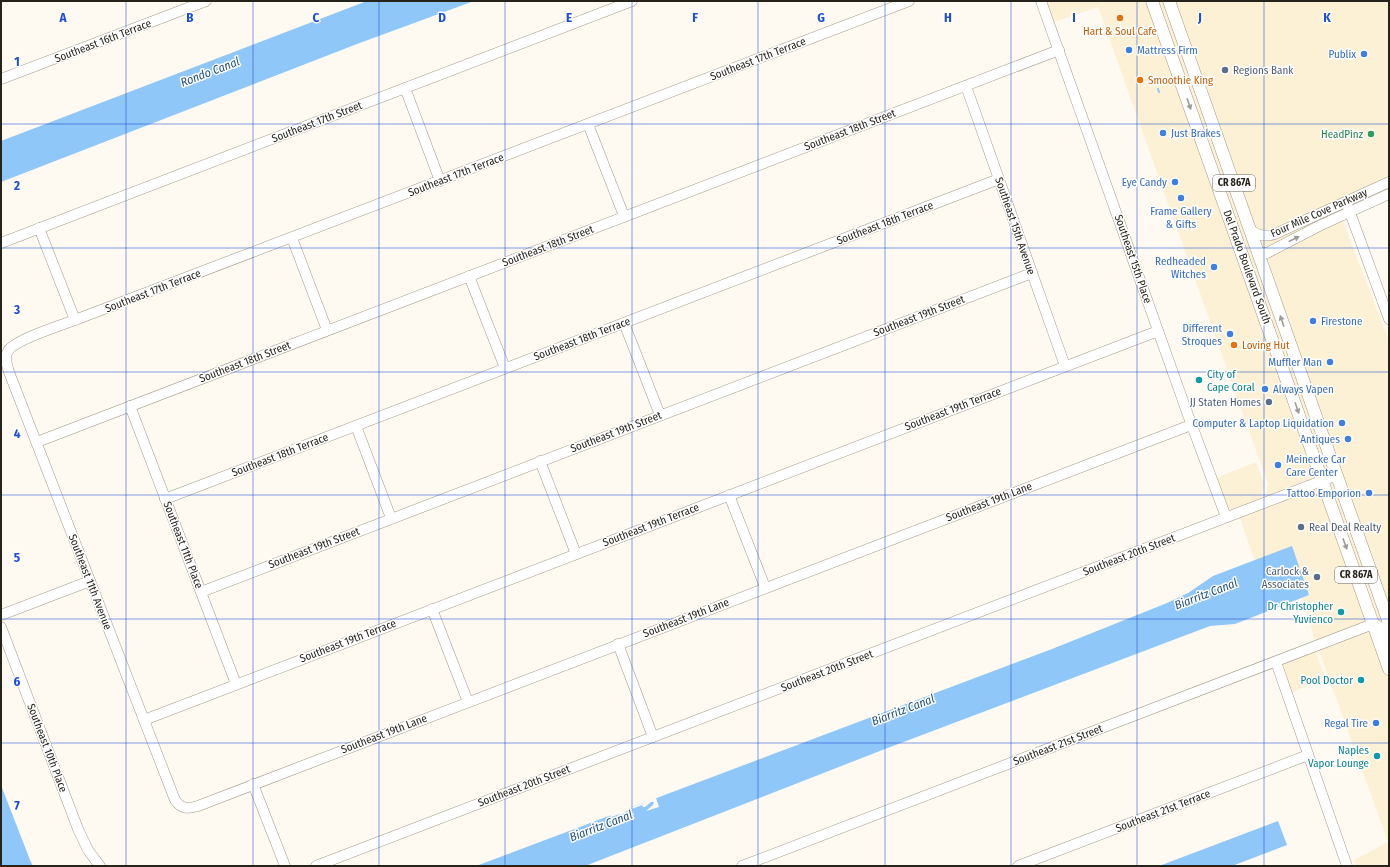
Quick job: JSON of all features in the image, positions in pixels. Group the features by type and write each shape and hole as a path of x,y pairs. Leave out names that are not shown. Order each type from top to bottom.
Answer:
{"main road":[{"name":"Del Prado Boulevard South","path":"1152,1 1389,669"},
{"name":"Del Prado Boulevard South","path":"1169,1 1389,623"},
{"path":"1208,157 1224,181 1246,243 1258,253"},
{"path":"1373,624 1378,626 1385,633 1389,643"}],"street":[{"name":"Southeast 16th Terrace","path":"1,79 206,1"},
{"name":"Southeast 17th Street","path":"1,243 632,1"},
{"name":"Southeast 17th Terrace","path":"6,354 10,348 17,343 75,320 908,1"},
{"name":"Southeast 15th Place","path":"1041,1 1191,424 1226,517"},
{"name":"Southeast 18th Street","path":"37,442 1059,50"},
{"name":"Southeast 15th Avenue","path":"966,86 1066,366"},
{"path":"405,88 440,181"},
{"path":"588,124 624,216"},
{"name":"Southeast 18th Terrace","path":"165,499 999,179"},
{"name":"Four Mile Cove Parkway","path":"1250,228 1256,234 1269,236 1389,182"},
{"name":"Four Mile Cove Parkway","path":"1258,253 1267,253 1389,194"},
{"path":"1345,202 1388,314"},
{"path":"40,228 75,320"},
{"path":"292,238 327,330"},
{"name":"Southeast 19th Street","path":"201,592 1032,273"},
{"path":"469,276 505,368"},
{"path":"624,323 660,415"},
{"name":"Southeast 19th Terrace","path":"144,720 1158,331"},
{"name":"Southeast 11th Avenue","path":"6,354 7,366 173,796 181,807"},
{"name":"Southeast 11th Place","path":"130,406 236,684"},
{"name":"Southeast 19th Lane","path":"181,807 192,808 1191,424"},
{"path":"356,426 391,518"},
{"path":"540,461 576,554"},
{"name":"Southeast 20th Street","path":"316,866 1337,475"},
{"path":"729,496 765,587"},
{"path":"1,615 90,581"},
{"path":"432,609 468,702"},
{"name":"Southeast 21st Street","path":"742,866 1373,624"},
{"name":"Southeast 10th Place","path":"1,627 78,829 88,850 100,866"},
{"path":"618,644 653,737"},
{"path":"1276,662 1347,866"},
{"name":"Southeast 21st Terrace","path":"1018,866 1308,756"},
{"path":"253,784 285,866"}],"shaded area":[{"path":"1041,1 1389,1 1389,177 1337,206 1389,341 1389,866 1355,866 1354,860 1388,842 1315,640 1290,561 1257,567 1238,513 1264,503 1268,484 1098,7 1049,24"},
{"path":"1256,462 1264,484 1261,500 1228,513 1216,478"},
{"path":"1312,642 1325,677 1291,693 1276,657"}],"water":[{"name":"Rondo Canal","path":"367,1 474,1 357,44 1,182 1,141"},
{"name":"Biarritz Canal","path":"1292,546 1309,595 1235,624 1210,626 885,749 585,866 476,866 1052,649 1167,603 1188,593 1213,576"},
{"path":"1,785 30,860 33,866 1,866"},
{"path":"1278,821 1287,845 1232,866 1159,866"}],"pier":[{"path":"650,798 650,800 656,798 659,807 646,811 653,805 654,802 651,802 645,807 642,805 632,809 634,815 623,819 630,814 630,811 611,817 610,815 614,814 614,812 644,803 643,801"}],"place":[{"name":"Hart & Soul Cafe","path":"1120,18"},
{"name":"Mattress Firm","path":"1129,50"},
{"name":"Publix","path":"1364,54"},
{"name":"Regions Bank","path":"1225,70"},
{"name":"Smoothie King","path":"1140,80"},
{"name":"Just Brakes","path":"1163,133"},
{"name":"HeadPinz","path":"1371,134"},
{"name":"Eye Candy","path":"1175,182"},
{"name":"Frame Gallery & Gifts","path":"1181,198"},
{"name":"Redheaded Witches","path":"1214,267"},
{"name":"Firestone","path":"1313,321"},
{"name":"Different Stroques","path":"1230,334"},
{"name":"Loving Hut","path":"1234,345"},
{"name":"Muffler Man","path":"1330,362"},
{"name":"City of Cape Coral","path":"1199,380"},
{"name":"Always Vapen","path":"1265,389"},
{"name":"JJ Staten Homes","path":"1269,402"},
{"name":"Computer & Laptop Liquidation","path":"1342,423"},
{"name":"Antiques","path":"1348,439"},
{"name":"Meinecke Car Care Center","path":"1278,465"},
{"name":"Tattoo Emporion","path":"1369,493"},
{"name":"Real Deal Realty","path":"1301,527"},
{"name":"Carlock & Associates","path":"1317,577"},
{"name":"Dr Christopher Yuvienco","path":"1341,612"},
{"name":"Pool Doctor","path":"1361,680"},
{"name":"Regal Tire","path":"1376,723"},
{"name":"Naples Vapor Lounge","path":"1377,756"}]}
